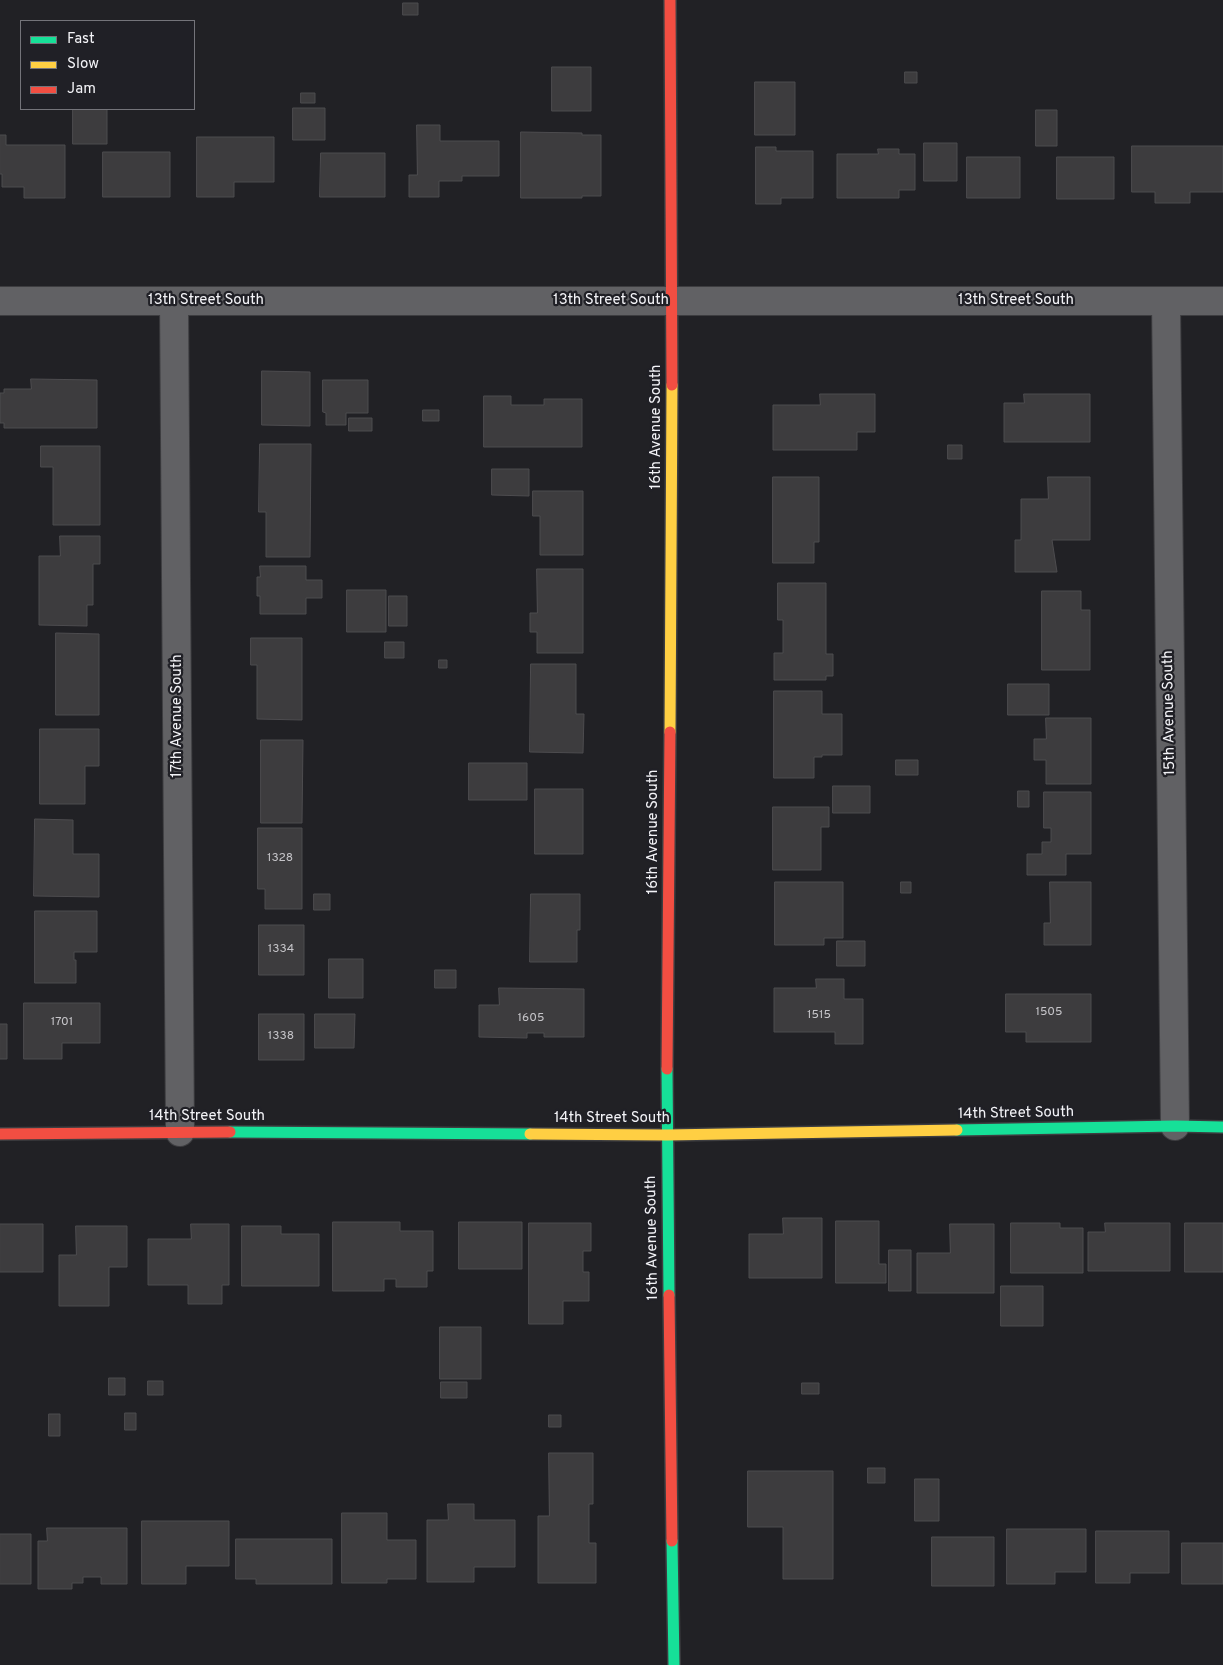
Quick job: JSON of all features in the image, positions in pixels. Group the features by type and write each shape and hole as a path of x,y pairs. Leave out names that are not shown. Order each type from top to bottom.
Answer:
{"street":[{"name":"16th Avenue South","path":"670,0 673,301 667,1135 674,1665"},
{"name":"13th Street South","path":"0,300 1223,301"},
{"name":"17th Avenue South","path":"174,301 180,1132"},
{"name":"15th Avenue South","path":"1166,301 1175,1126"},
{"name":"14th Street South","path":"0,1134 180,1132 667,1135 1223,1126"}],"building":[{"path":"403,3 418,3 418,15 403,15"},
{"path":"552,67 591,67 591,111 552,111"},
{"path":"905,72 917,72 917,83 905,83"},
{"path":"755,82 795,82 795,135 755,135"},
{"path":"301,93 315,93 315,103 301,103"},
{"path":"293,108 325,108 325,140 293,140"},
{"path":"73,110 107,110 107,144 73,144"},
{"path":"1036,110 1057,110 1057,146 1036,146"},
{"path":"417,125 440,125 440,141 499,141 499,176 462,176 462,181 439,181 439,197 409,197 409,175 417,175"},
{"path":"521,132 601,135 601,196 582,196 582,198 521,198"},
{"path":"0,135 6,135 6,145 65,145 65,198 24,198 24,187 2,187"},
{"path":"197,137 274,137 274,182 234,182 234,197 197,197"},
{"path":"924,143 957,143 957,181 924,181"},
{"path":"1132,146 1223,146 1223,192 1190,192 1190,203 1155,203 1155,192 1132,192"},
{"path":"756,147 776,147 776,151 813,151 813,198 781,198 781,204 756,204"},
{"path":"878,149 899,149 899,154 915,154 915,190 899,190 899,198 837,198 837,154 878,154"},
{"path":"103,152 170,152 170,197 103,197"},
{"path":"321,153 385,153 385,197 320,197"},
{"path":"967,157 1020,157 1020,198 967,198"},
{"path":"1057,157 1114,157 1114,199 1057,199"},
{"path":"262,371 310,372 310,426 262,425"},
{"path":"31,379 97,380 97,428 4,428 4,423 0,423 0,393 4,393 4,389 31,389"},
{"path":"323,380 368,380 368,413 346,413 346,425 326,425 326,413 323,412"},
{"path":"820,394 875,394 875,432 857,432 857,450 773,450 773,405 820,405"},
{"path":"1024,394 1090,394 1090,442 1004,442 1004,403 1024,403"},
{"path":"484,396 511,396 511,405 544,405 544,399 582,399 582,447 484,447"},
{"path":"423,410 439,410 439,421 423,421"},
{"path":"349,418 372,418 372,431 349,431"},
{"path":"260,444 311,444 310,557 266,557 266,512 259,512"},
{"path":"948,445 962,445 962,459 948,459"},
{"path":"41,446 100,446 100,525 53,525 53,467 41,467"},
{"path":"492,469 529,469 529,496 492,495"},
{"path":"773,477 819,477 819,542 814,542 814,563 773,563"},
{"path":"1048,477 1090,477 1090,540 1052,540 1057,572 1015,572 1015,540 1021,540 1021,499 1048,499"},
{"path":"533,491 583,491 583,555 540,555 540,516 533,516"},
{"path":"60,536 100,536 100,564 93,564 93,605 87,605 87,626 39,625 39,556 60,556"},
{"path":"260,566 306,566 306,580 322,580 322,598 306,598 306,614 260,614 260,596 257,596 257,577 260,577"},
{"path":"537,569 583,569 583,653 537,653 537,632 530,632 530,613 537,613"},
{"path":"778,583 826,583 826,654 833,654 833,676 826,676 826,680 774,680 774,653 783,653 783,620 778,620"},
{"path":"347,590 386,590 386,632 347,632"},
{"path":"1042,591 1081,591 1081,610 1090,610 1090,670 1042,670"},
{"path":"389,596 407,596 407,626 389,626"},
{"path":"56,633 99,634 99,715 56,715"},
{"path":"251,638 302,638 302,720 257,719 257,665 251,665"},
{"path":"385,642 404,642 404,658 385,658"},
{"path":"439,660 447,660 447,668 439,668"},
{"path":"531,664 576,664 576,714 584,714 583,753 530,752"},
{"path":"1008,684 1049,684 1049,715 1008,715"},
{"path":"774,691 822,691 822,714 842,714 842,755 814,757 814,778 774,778"},
{"path":"1046,718 1091,718 1091,784 1046,784 1046,760 1034,760 1034,739 1046,739"},
{"path":"40,729 99,729 99,766 85,766 85,804 40,804"},
{"path":"261,740 303,740 302,823 261,823"},
{"path":"896,760 918,760 918,775 896,775"},
{"path":"469,763 527,763 527,800 469,800"},
{"path":"833,786 870,786 870,813 833,813"},
{"path":"535,789 583,789 583,854 535,854"},
{"path":"1018,791 1029,791 1029,807 1018,807"},
{"path":"1044,792 1091,792 1091,854 1066,854 1066,875 1027,875 1027,854 1042,854 1042,842 1051,842 1051,828 1044,828"},
{"path":"773,807 829,807 829,827 821,827 821,870 773,870"},
{"path":"35,819 73,820 73,854 99,854 99,897 34,896"},
{"path":"258,828 302,828 302,909 265,909 265,889 258,889"},
{"path":"775,882 843,882 843,938 824,938 824,945 775,945"},
{"path":"901,882 911,882 911,893 901,893"},
{"path":"1050,882 1091,882 1091,945 1044,945 1044,923 1050,923"},
{"path":"314,894 330,894 330,910 314,910"},
{"path":"531,894 580,894 580,930 577,930 577,962 530,962"},
{"path":"35,911 97,911 97,952 74,952 76,983 35,983"},
{"path":"259,925 304,925 304,975 259,975"},
{"path":"837,941 865,941 865,966 837,966"},
{"path":"329,959 363,959 363,998 329,998"},
{"path":"435,970 456,970 456,988 435,988"},
{"path":"816,979 844,979 844,999 863,999 863,1044 835,1044 835,1032 774,1032 774,988 816,988"},
{"path":"499,988 584,989 584,1037 544,1037 544,1033 527,1033 527,1038 479,1037 479,1005 499,1005"},
{"path":"1006,994 1091,994 1091,1042 1026,1042 1026,1032 1006,1032"},
{"path":"24,1003 100,1003 100,1043 62,1043 62,1059 24,1059"},
{"path":"259,1014 304,1014 304,1060 259,1060"},
{"path":"315,1014 355,1014 354,1048 315,1048"},
{"path":"0,1024 7,1024 7,1059 0,1059"},
{"path":"783,1218 822,1218 822,1278 749,1278 749,1234 783,1234"},
{"path":"836,1221 879,1221 879,1264 886,1264 886,1283 836,1283"},
{"path":"333,1222 400,1222 400,1231 433,1231 433,1271 427,1271 427,1287 396,1287 396,1279 384,1279 384,1291 333,1291"},
{"path":"459,1222 522,1222 522,1269 459,1269"},
{"path":"529,1223 591,1223 591,1251 583,1251 583,1272 589,1272 589,1301 563,1301 563,1324 529,1324"},
{"path":"1011,1223 1060,1223 1060,1228 1083,1228 1083,1273 1011,1273"},
{"path":"1105,1223 1170,1223 1170,1271 1088,1271 1088,1232 1105,1232"},
{"path":"1185,1223 1223,1223 1223,1272 1185,1272"},
{"path":"0,1224 43,1224 43,1272 0,1272"},
{"path":"191,1224 229,1224 229,1285 222,1285 222,1304 188,1304 188,1285 148,1285 148,1239 191,1239"},
{"path":"950,1224 994,1224 994,1293 917,1293 917,1253 950,1253"},
{"path":"76,1226 127,1226 127,1267 109,1267 109,1306 59,1306 59,1255 76,1255"},
{"path":"242,1226 281,1226 281,1234 319,1234 319,1286 242,1286"},
{"path":"889,1250 911,1250 911,1291 889,1291"},
{"path":"1001,1286 1043,1286 1043,1326 1001,1326"},
{"path":"440,1327 481,1327 481,1379 440,1379"},
{"path":"109,1378 125,1378 125,1395 109,1395"},
{"path":"148,1381 163,1381 163,1395 148,1395"},
{"path":"441,1382 467,1382 467,1398 441,1398"},
{"path":"802,1383 819,1383 819,1394 802,1394"},
{"path":"125,1413 136,1413 136,1430 125,1430"},
{"path":"49,1414 60,1414 60,1436 49,1436"},
{"path":"549,1415 561,1415 561,1427 549,1427"},
{"path":"549,1453 593,1453 593,1504 589,1504 589,1543 596,1543 596,1583 538,1583 538,1516 549,1516"},
{"path":"868,1468 885,1468 885,1483 868,1483"},
{"path":"748,1471 833,1471 833,1579 783,1579 783,1527 748,1527"},
{"path":"915,1479 939,1479 939,1521 915,1521"},
{"path":"448,1504 474,1504 474,1520 515,1520 515,1567 474,1567 474,1582 427,1582 427,1520 448,1520"},
{"path":"342,1513 387,1513 387,1540 416,1540 416,1579 387,1579 387,1583 342,1583"},
{"path":"142,1521 229,1521 229,1566 186,1566 186,1584 142,1584"},
{"path":"47,1528 127,1528 127,1584 101,1584 101,1577 83,1577 83,1583 72,1583 72,1589 38,1589 38,1541 47,1541"},
{"path":"1007,1529 1086,1529 1086,1572 1055,1572 1055,1584 1007,1584"},
{"path":"1096,1531 1169,1531 1169,1573 1130,1573 1130,1583 1096,1583"},
{"path":"0,1534 31,1534 31,1584 0,1584"},
{"path":"932,1537 994,1537 994,1586 932,1586"},
{"path":"236,1539 332,1539 332,1584 256,1584 256,1579 236,1579"},
{"path":"1182,1543 1223,1543 1223,1584 1182,1584"}],"traffic: fast":[{"path":"667,1069 669,1295"},
{"path":"957,1130 1175,1126 1223,1127"},
{"path":"230,1132 530,1134"},
{"path":"672,1541 674,1665"}],"traffic: slow":[{"path":"670,732 672,385"},
{"path":"530,1134 667,1135 957,1130"}],"traffic: jam":[{"path":"670,0 672,385"},
{"path":"667,1069 670,732"},
{"path":"0,1134 230,1132"},
{"path":"669,1295 672,1541"}]}
